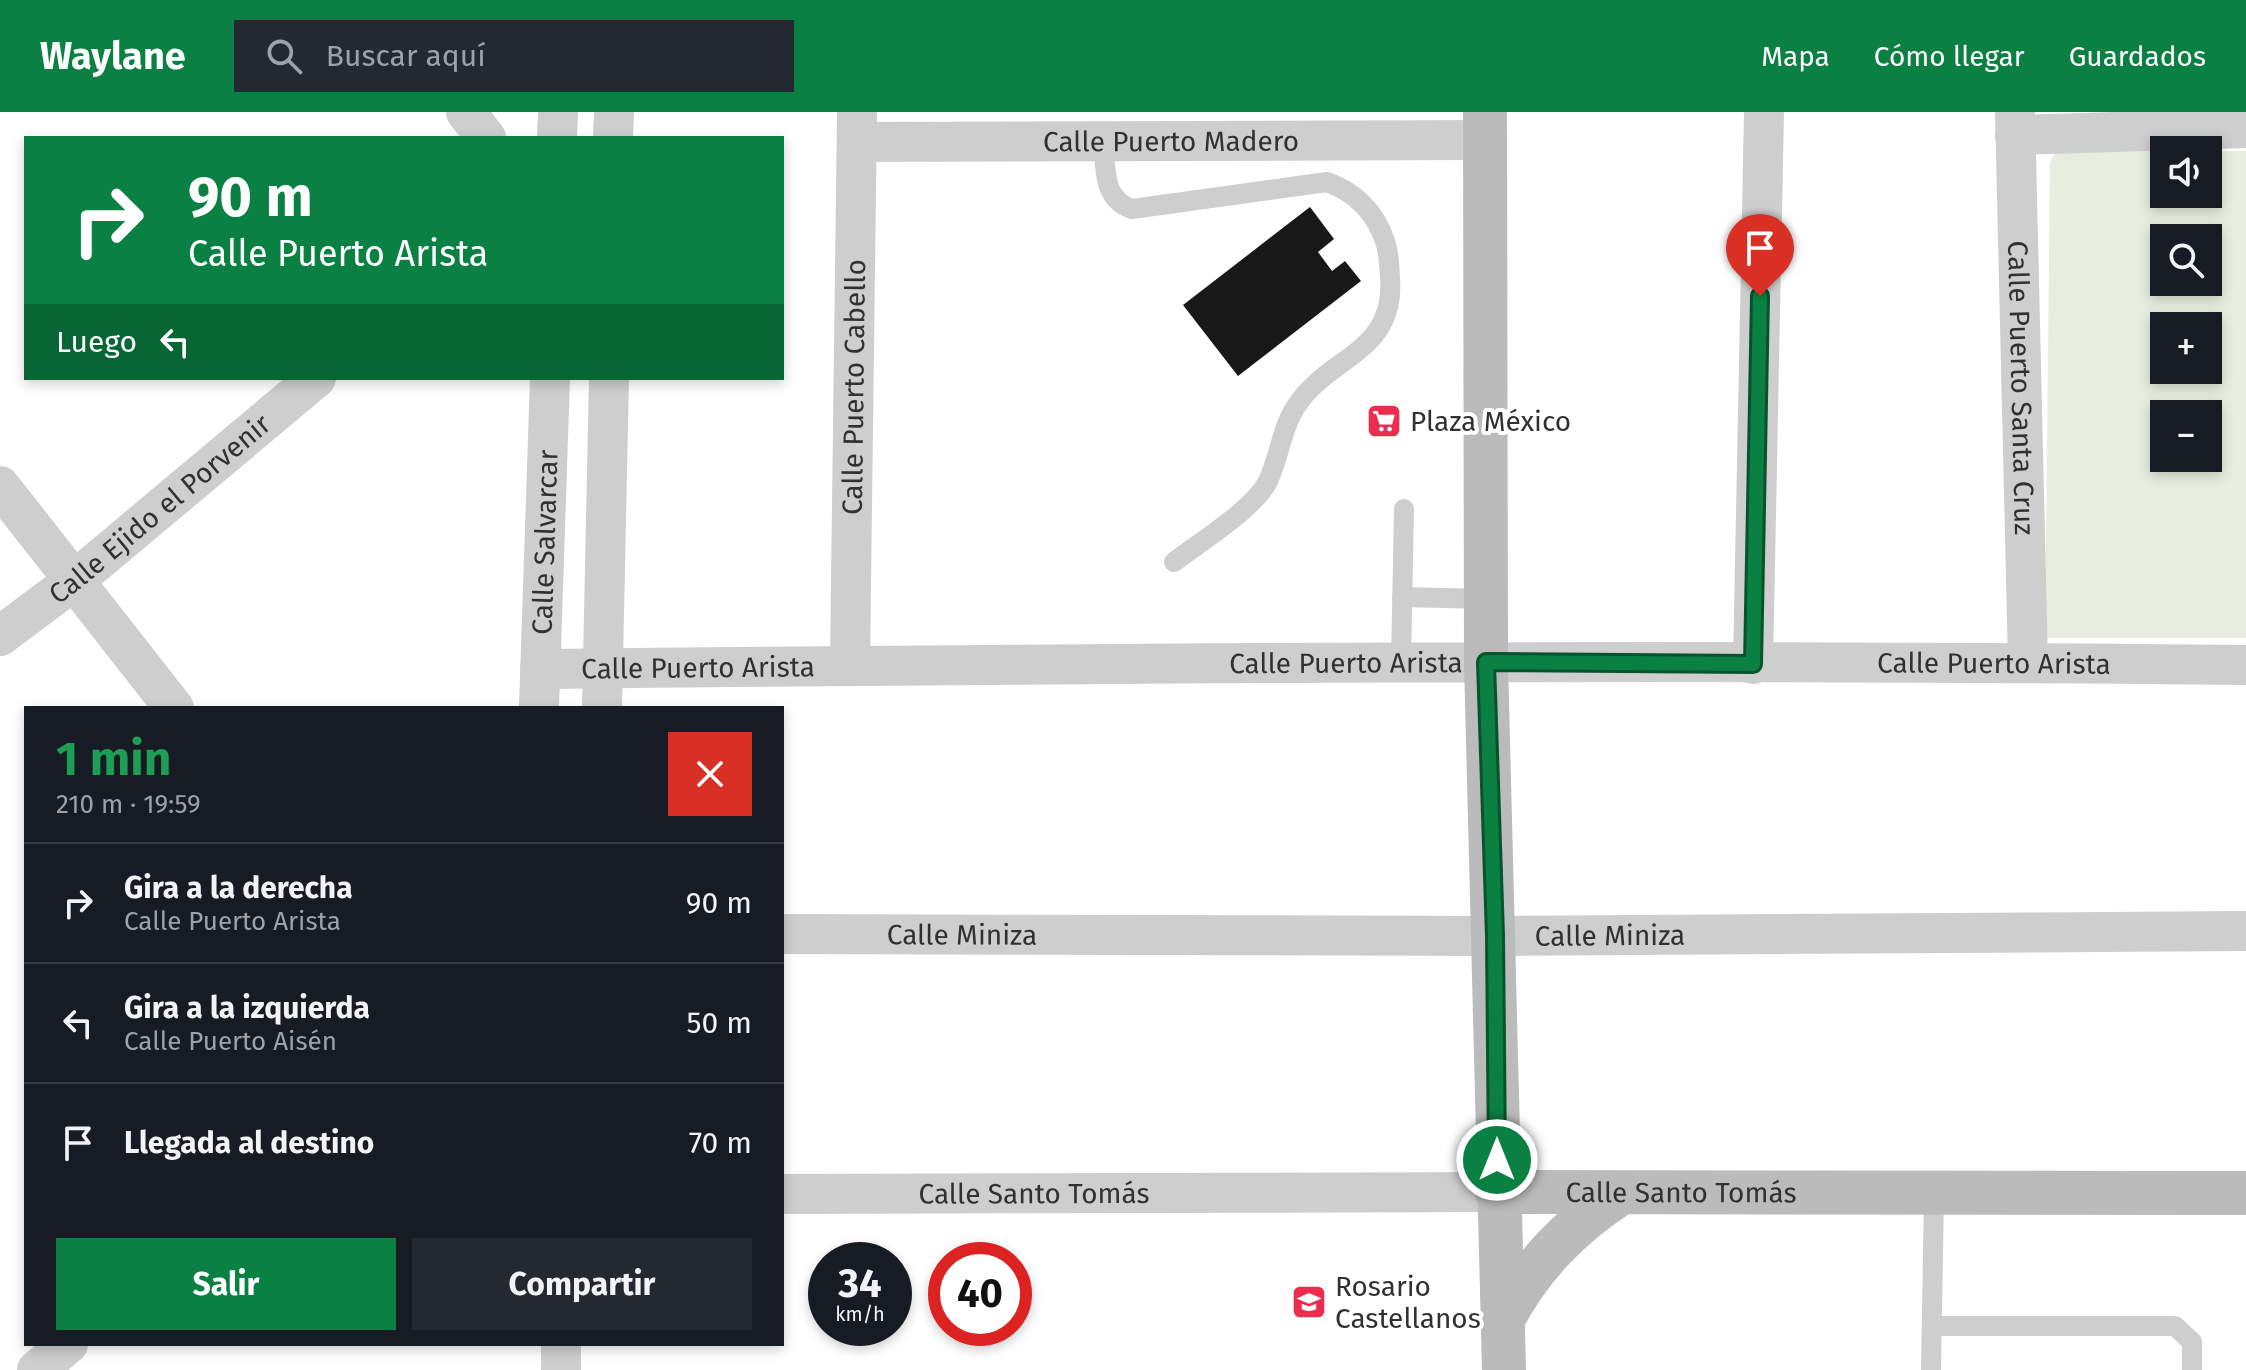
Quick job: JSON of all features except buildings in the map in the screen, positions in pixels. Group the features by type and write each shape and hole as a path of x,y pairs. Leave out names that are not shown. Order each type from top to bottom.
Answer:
{"street":[{"path":"466,112 484,136"},
{"path":"557,136 558,112"},
{"path":"613,136 614,112"},
{"path":"1753,664 1764,112"},
{"path":"2015,124 2246,128"},
{"name":"Calle Puerto Santa Cruz","path":"2015,124 2028,663"},
{"path":"1485,126 1486,662 1495,936 1497,1192 1504,1370"},
{"name":"Calle Puerto Madero","path":"857,127 1103,141 1485,126"},
{"name":"Calle Puerto Cabello","path":"850,663 857,127"},
{"name":"Calle Ejido el Porvenir","path":"0,636 75,580 314,380"},
{"name":"Calle Salvarcar","path":"540,689 550,380"},
{"path":"602,706 609,380"},
{"path":"0,486 172,706"},
{"name":"Calle Puerto Arista","path":"540,689 605,669 850,663 2246,665"},
{"name":"Calle Miniza","path":"784,934 1495,936 2246,931"},
{"path":"1503,1319 1517,1294 1552,1247 1573,1227 1621,1193"},
{"name":"Calle Santo Tomás","path":"784,1194 2246,1193"},
{"path":"37,1370 66,1346"},
{"path":"561,1346 561,1370"}],"lane":[{"path":"1103,141 1109,192 1122,206 1132,209 1327,182 1346,189 1363,205 1378,222 1388,249 1392,303 1387,318 1375,335 1294,409 1266,483 1256,498 1174,562"},
{"path":"1401,662 1404,509"},
{"path":"1402,597 1486,599"},
{"path":"1931,1370 1934,1194"},
{"path":"1932,1326 2175,1326 2192,1342 2192,1370"}],"green space":[{"path":"2055,151 2150,151 2150,208 2222,208 2222,151 2246,151 2246,638 2045,638 2050,163"}],"place":[{"name":"Plaza México","path":"1384,421"},
{"name":"Rosario Castellanos","path":"1309,1302"}],"route":[{"path":"1497,1160 1495,936 1486,662 1753,664 1760,296"}]}
